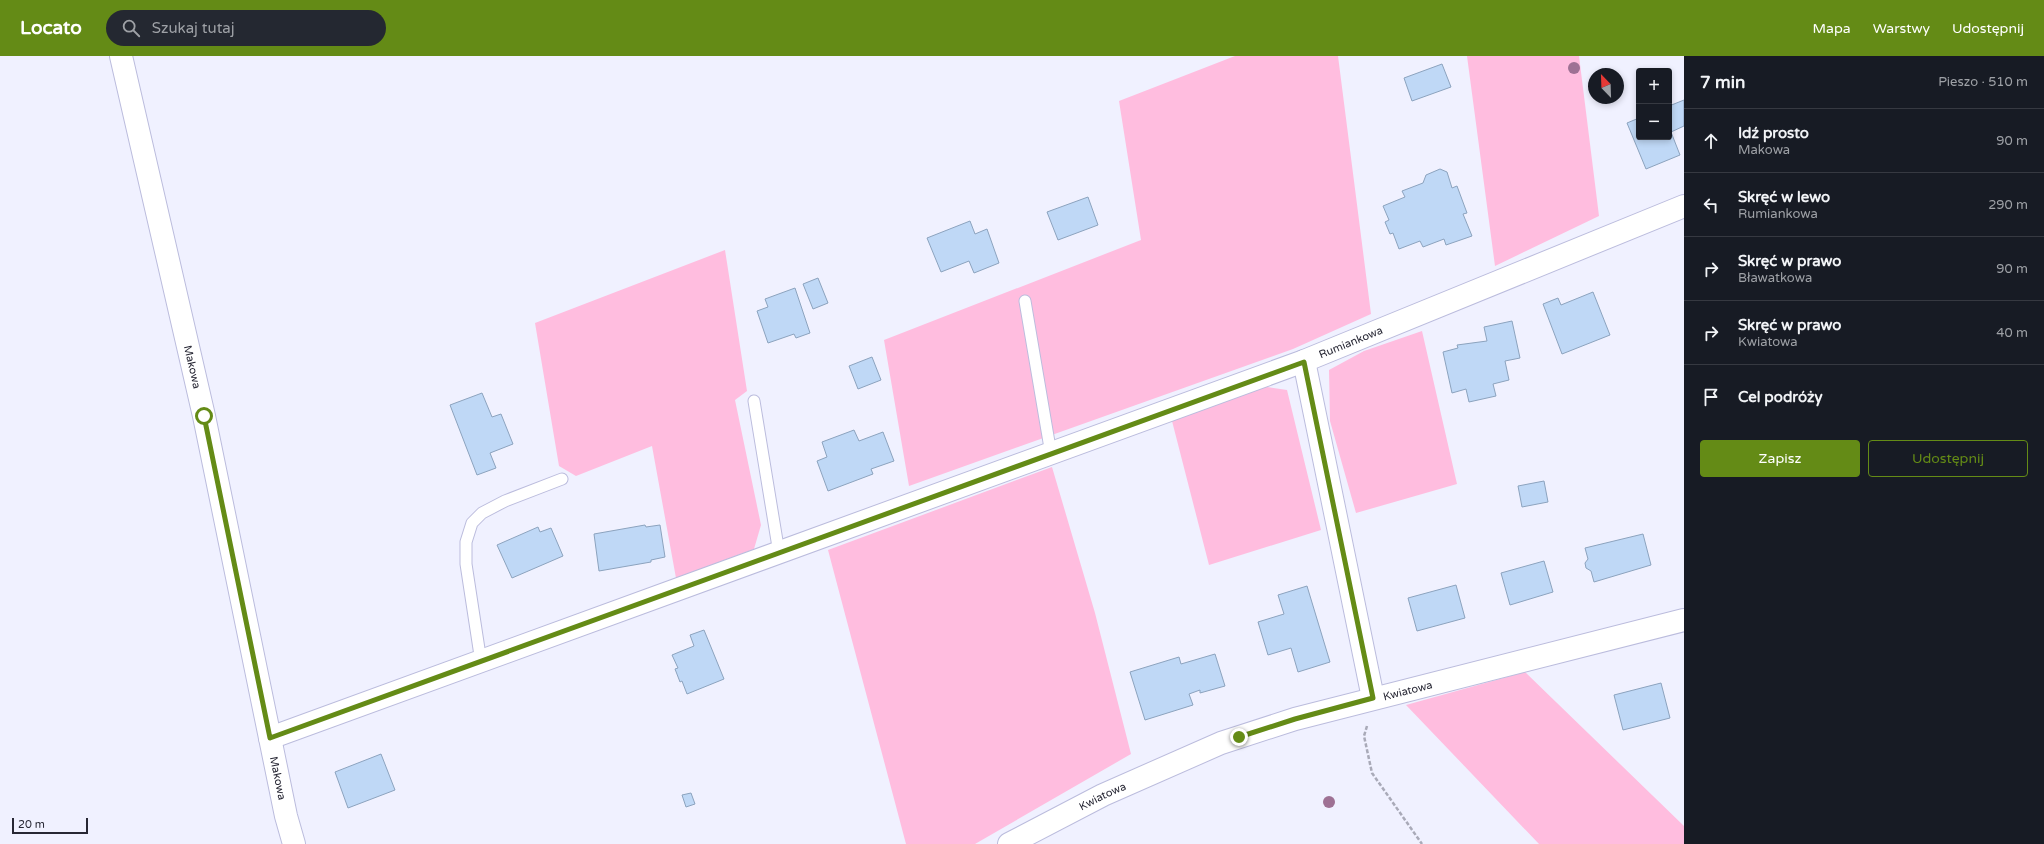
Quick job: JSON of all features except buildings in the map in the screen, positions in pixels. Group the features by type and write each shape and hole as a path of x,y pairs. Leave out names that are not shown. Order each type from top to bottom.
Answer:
{"street":[{"name":"Makowa","path":"121,56 204,416 286,816 294,844"},
{"name":"Rumiankowa","path":"270,738 1304,362 1684,206"},
{"path":"1304,362 1373,698"},
{"name":"Kwiatowa","path":"1009,844 1103,795 1221,743 1295,719 1373,698 1684,620"}],"lane":[{"path":"1025,301 1051,454"},
{"path":"754,401 779,553"},
{"path":"481,662 466,564 466,542 472,523 482,513 505,501 562,479"}],"path":[{"path":"1373,698 1364,736 1372,773 1422,844"}],"shaded area":[{"path":"1235,56 1338,56 1371,314 1293,349 909,486 884,340 1141,240 1119,101"},
{"path":"1467,56 1579,56 1599,216 1495,266"},
{"path":"725,250 747,391 735,400 761,525 754,549 676,578 652,446 576,476 559,466 535,323"},
{"path":"1422,331 1457,484 1356,513 1330,421 1329,370 1364,351"},
{"path":"1261,386 1287,390 1321,530 1209,565 1172,421"},
{"path":"1052,467 1095,613 1131,754 975,844 906,844 828,550"},
{"path":"1525,672 1684,826 1684,844 1539,844 1406,705"}],"route":[{"path":"204,416 270,738 1304,362 1373,698 1295,719 1239,737"}]}
